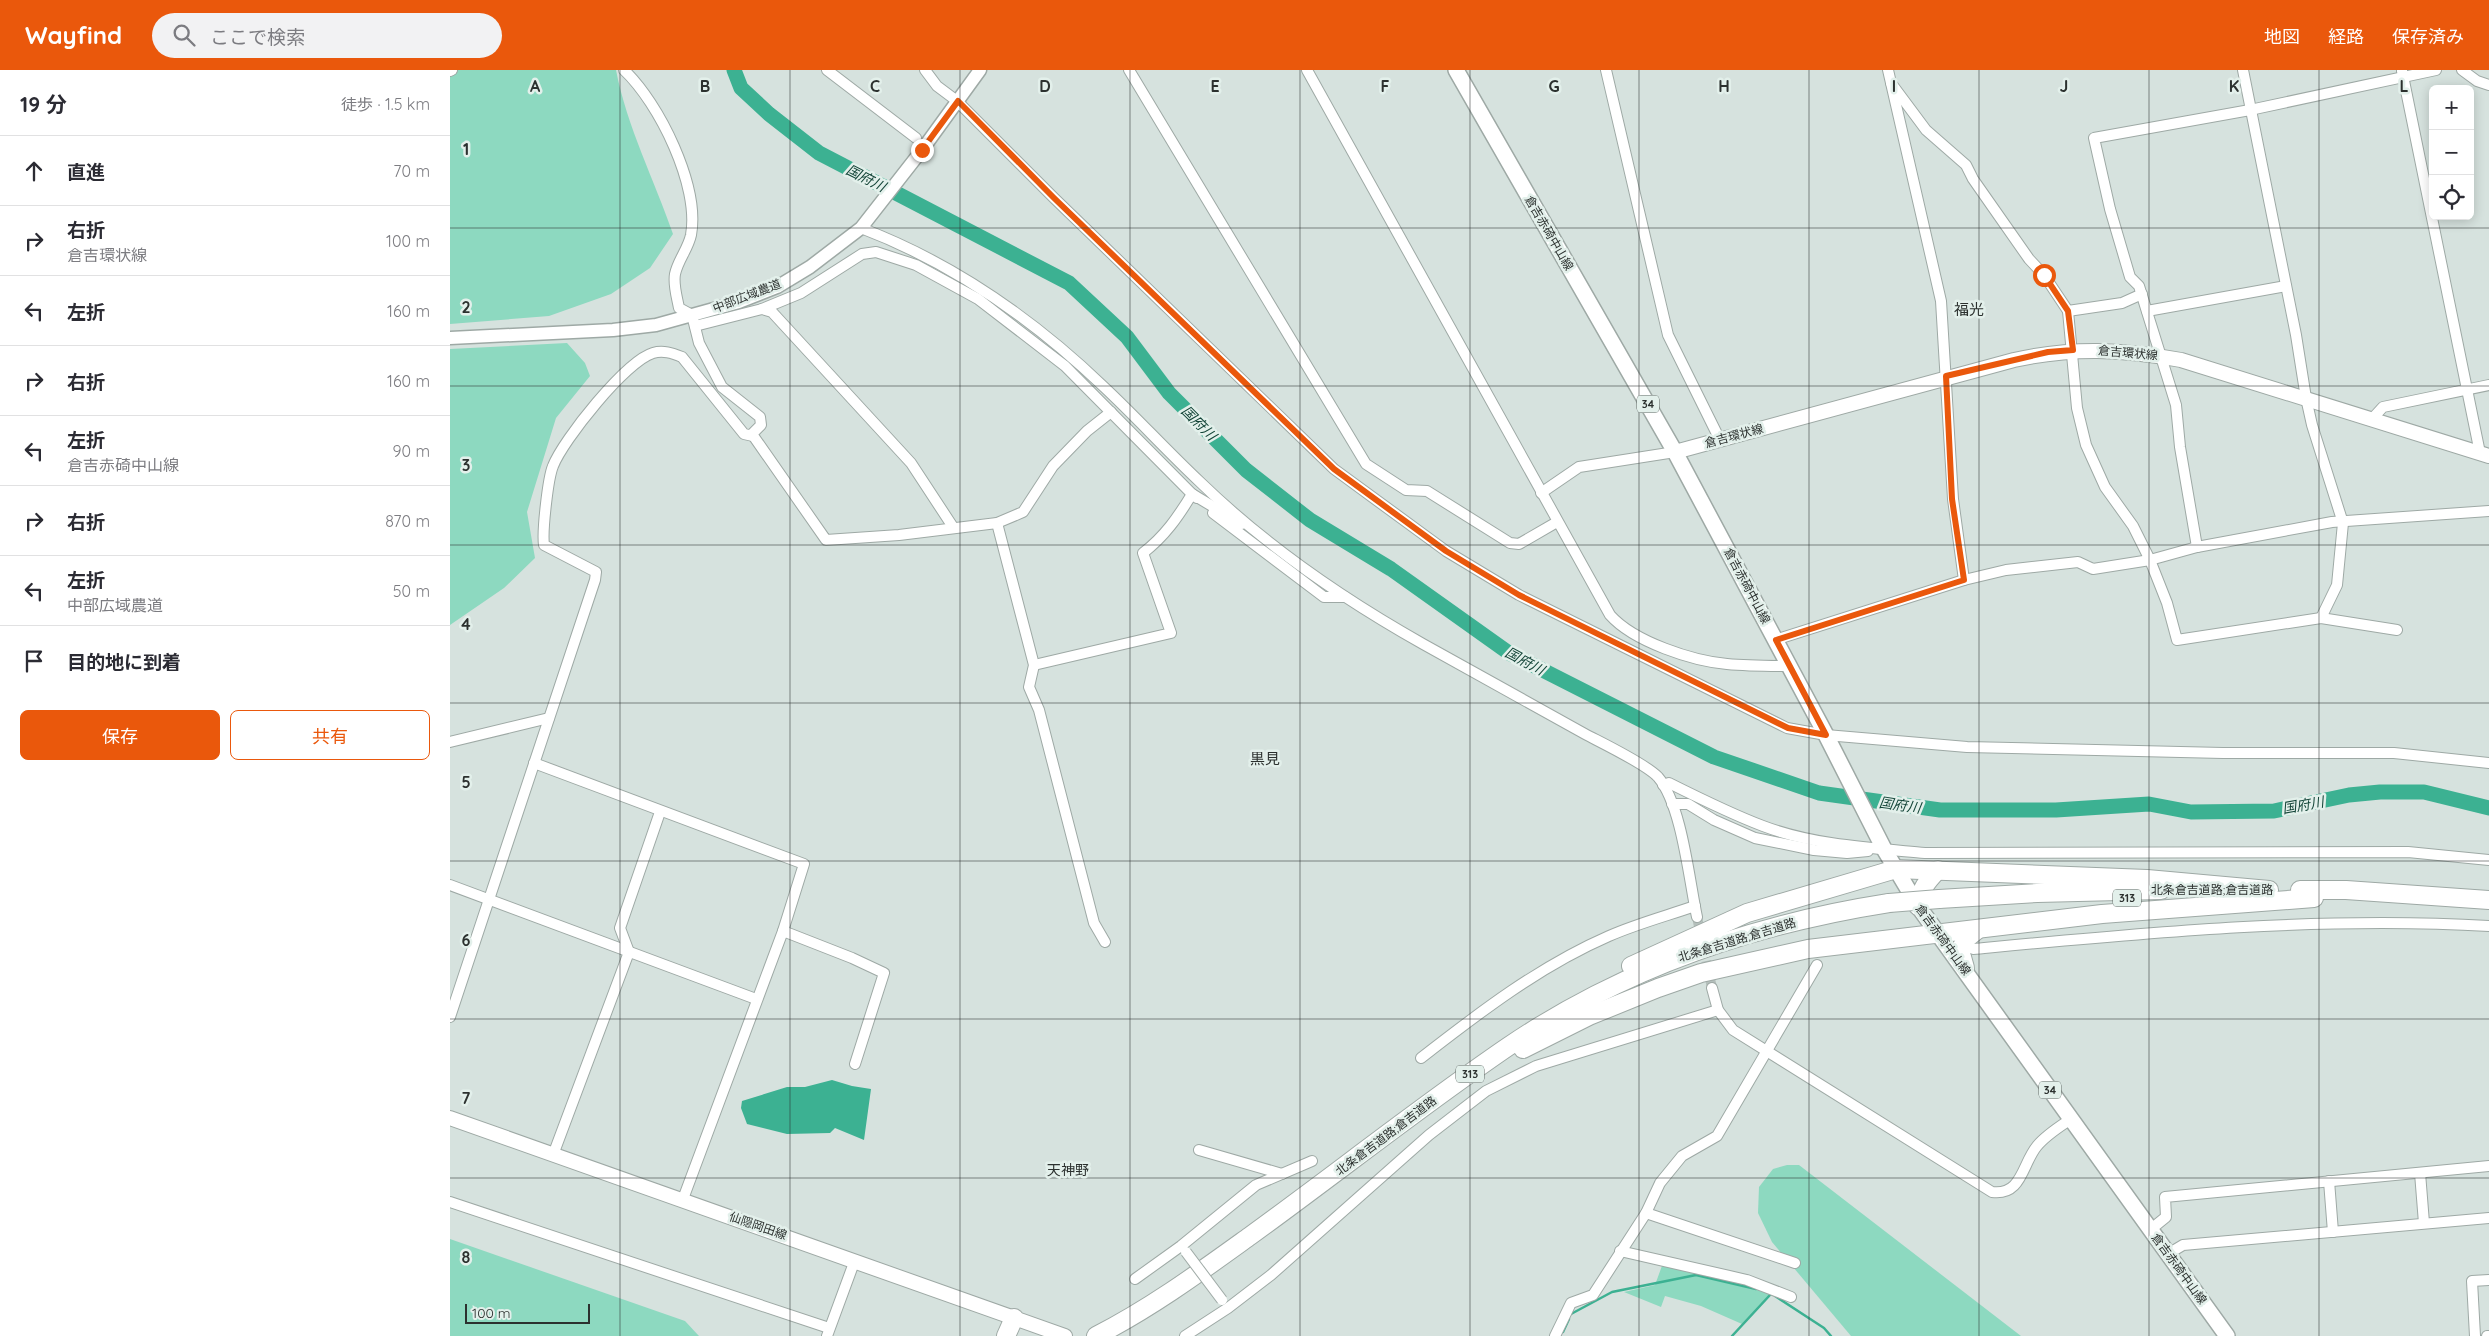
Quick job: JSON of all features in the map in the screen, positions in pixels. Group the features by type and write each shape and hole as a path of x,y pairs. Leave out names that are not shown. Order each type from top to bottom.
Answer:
{"highway":[{"path":"1513,1049 1556,1008 1652,955 1747,913 1896,869 2146,878 2269,890"},
{"path":"1918,906 1919,894 1928,880 1938,870"},
{"name":"北条倉吉道路;倉吉道路","path":"1096,1336 1138,1313 1209,1266 1513,1049 1608,989 1692,952 1785,923 1835,912 2037,893 2346,890 2489,900"},
{"name":"北条倉吉道路;倉吉道路","path":"1940,903 2170,897 2314,898 2489,908"},
{"path":"1513,1049 1626,999 1701,973 1808,949 2102,914 2314,898"},
{"path":"1964,968 1960,950 1966,939 1977,930"},
{"name":"北条倉吉道路;倉吉道路","path":"1112,1336 1213,1272 1513,1049"},
{"path":"1006,1336 1014,1318"}],"main road":[{"name":"倉吉赤碕中山線","path":"1456,70 1675,452 1790,666 1882,845 1918,906 2227,1336"},
{"name":"倉吉環状線","path":"1675,452 1946,376 2048,352 2109,350 2181,360 2484,454"},
{"name":"仙隠岡田線","path":"450,1118 683,1199 1065,1336"}],"street":[{"path":"624,70 656,109 681,163 692,211 691,234 688,247 675,273 674,285 679,308 693,321 699,343 722,386 760,417 761,425 752,434 826,540 899,535 998,523 1023,512 1053,466 1087,431 1111,412"},
{"path":"827,70 916,138"},
{"path":"926,70 937,86 955,104 1342,475 1446,551 1519,595 1788,728 1828,739 1967,747 2112,752 2394,752 2489,763"},
{"name":"中部広域農道","path":"450,338 612,330 693,321 777,287 810,266 861,228 980,70"},
{"path":"1129,70 1366,464 1406,490 1427,492 1510,543 1519,544 1557,522"},
{"path":"1306,70 1610,615 1636,634 1693,658 1727,664 1790,666"},
{"path":"1606,70 1668,334 1720,440"},
{"path":"1888,70 1941,301 1952,499 1964,580"},
{"path":"2242,70 2312,425 2343,523 2337,585 2321,618"},
{"path":"2197,547 2180,447 2176,405 2159,356 2140,286 2130,277 2110,209 2094,138 2250,110 2402,73 2436,70"},
{"path":"2462,70 2477,81 2489,85"},
{"path":"2402,73 2466,390 2484,454"},
{"path":"1890,83 1926,130 1966,165 1973,179 2029,259 2044,275 2068,311 2077,408 2086,445 2105,487 2133,526 2150,560 2167,603 2177,640 2321,618 2397,630"},
{"path":"861,228 934,260 986,290 1054,342 1104,386 1201,483 1250,526 1290,558 1346,597 1418,642 1616,750 1657,776 1672,804 1681,834 1697,917"},
{"path":"693,321 762,309 801,293 862,254 876,252 916,265 978,299 1065,366 1222,522 1324,597 1346,597"},
{"path":"2147,312 2286,286"},
{"path":"2068,311 2122,303 2142,294"},
{"path":"762,309 772,312 911,463 953,527"},
{"path":"450,1017 595,580 596,572 544,545 552,467 562,446 605,392 636,363 652,353 668,352 682,357 744,434 754,436"},
{"path":"2372,419 2383,407 2489,385"},
{"path":"1541,493 1579,468 1675,452"},
{"path":"1192,494 1228,517 1250,526"},
{"path":"1034,665 1171,633 1144,553 1159,540 1177,519 1192,494"},
{"path":"1776,640 1964,580 2006,570 2078,562 2093,569 2150,560 2197,547 2332,522 2343,523 2489,511"},
{"path":"998,523 1034,665 1029,687 1039,710 1094,923 1105,942"},
{"path":"450,742 548,718"},
{"path":"534,763 660,812 804,864 783,931 756,999 683,1199"},
{"path":"1662,785 1669,783 1764,826 1812,839 1882,845 1925,853 2408,852 2489,860"},
{"path":"1672,804 1688,804 1714,820 1755,838 1814,850 1847,853 1882,845"},
{"path":"553,1155 629,952 620,928 660,812"},
{"path":"450,886 756,999"},
{"path":"1421,1058 1481,1011 1526,981 1568,957 1608,937 1694,906"},
{"path":"1973,949 2141,933 2328,922 2489,926"},
{"path":"783,931 852,958 884,973 855,1064"},
{"path":"1555,1336 1571,1303 1593,1295 1646,1213 1660,1183 1682,1156 1717,1136 1764,1052 1817,965"},
{"path":"1712,988 1718,1010 1733,1030 1764,1052 1992,1192 2003,1194 2010,1190 2015,1185 2036,1147 2054,1130 2071,1119"},
{"path":"1185,1336 1225,1304 1271,1275 1429,1135 1486,1091 1536,1066 1718,1010"},
{"path":"1199,1150 1282,1174"},
{"path":"1135,1279 1184,1249 1256,1186 1312,1161"},
{"path":"2150,1230 2166,1217 2165,1197 2489,1166"},
{"path":"2420,1173 2424,1223"},
{"path":"2329,1182 2333,1232"},
{"path":"450,1202 828,1332 855,1260"},
{"path":"1646,1213 1795,1263"},
{"path":"2168,1254 2183,1245 2489,1218"},
{"path":"1184,1249 1225,1304"},
{"path":"1620,1251 1747,1280 1791,1297"},
{"path":"2475,1336 2472,1281 2489,1280"}],"shaded area":[{"path":"450,70 616,70 627,112 673,234 650,268 611,294 549,316 450,324"},
{"path":"567,343 585,363 590,376 556,418 527,512 535,558 504,588 450,625 450,349"},
{"path":"832,1080 871,1089 864,1140 835,1128 830,1133 787,1134 747,1124 741,1108 742,1101 787,1087 805,1087"},
{"path":"1787,1165 1799,1165 2021,1336 1851,1336 1772,1242 1758,1213 1759,1187 1773,1169"},
{"path":"450,1239 685,1321 699,1336 450,1336"},
{"path":"1663,1263 1774,1291 1742,1324 1701,1306 1665,1296 1661,1307 1624,1292 1655,1285"}],"waterway":[{"name":"国府川","path":"734,70 741,88 769,114 819,153 1069,283 1127,337 1169,393 1246,470 1310,520 1391,569 1509,653 1714,757 1819,793 1940,810 2056,810 2149,804 2191,812 2274,811 2349,795 2380,792 2424,792 2489,808"},
{"path":"1571,1314 1612,1292 1696,1275 1756,1289"},
{"path":"1732,1336 1770,1295"},
{"path":"1775,1296 1824,1328 1831,1336"},
{"path":"1563,1332 1569,1319"}],"tunnel":[{"path":"1697,917 1712,988"}],"district":[{"name":"福光","path":"1969,310"},
{"name":"黒見","path":"1265,759"},
{"name":"天神野","path":"1068,1170"}],"route":[{"path":"922,150 958,101 1054,198 1334,469 1446,551 1519,595 1788,728 1826,735 1776,640 1964,580 1952,499 1946,376 2048,352 2073,350 2068,311 2044,275"}]}
